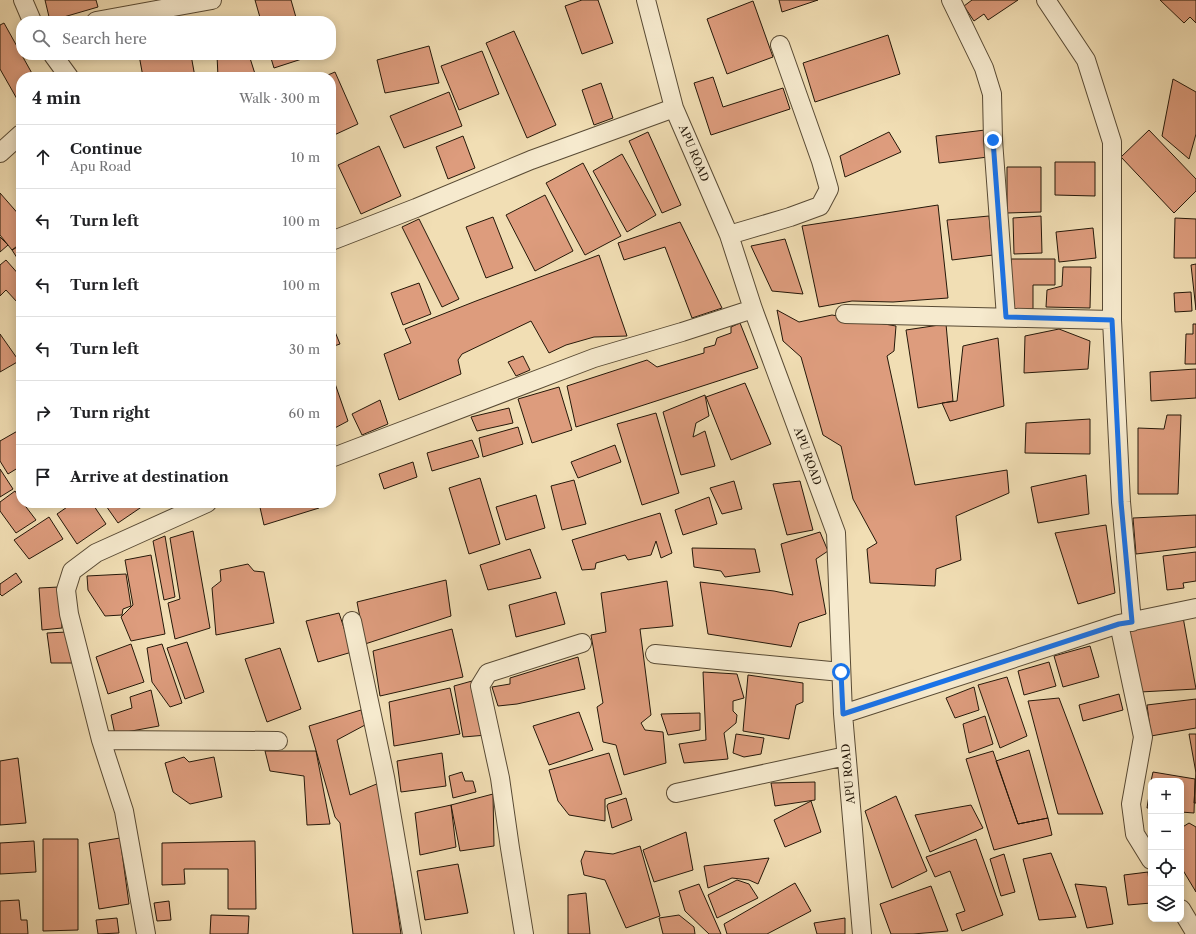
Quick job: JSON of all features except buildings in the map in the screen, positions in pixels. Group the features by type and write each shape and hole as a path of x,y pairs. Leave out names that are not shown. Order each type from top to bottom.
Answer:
{"street":[{"path":"22,0 30,16"},
{"path":"124,16 212,0"},
{"name":"APU ROAD","path":"646,0 674,108 729,235 753,309 836,533 843,714 862,934"},
{"path":"950,0 984,68 992,94 993,140 1006,317"},
{"path":"1046,0 1086,60 1112,142 1112,320 1126,623 1143,737 1131,804 1135,834 1148,855"},
{"path":"729,235 790,217 820,206 829,189 821,161 780,45"},
{"path":"57,60 65,72"},
{"path":"336,239 416,208 531,160 674,108"},
{"path":"0,153 16,139"},
{"path":"336,456 594,358 753,309"},
{"path":"845,314 1112,320"},
{"path":"146,934 124,811 100,740 69,614 66,590 72,571 96,553 196,508"},
{"path":"843,714 1126,623 1196,608"},
{"path":"352,621 385,777 412,934"},
{"path":"524,934 500,778 480,686 488,673 582,642"},
{"path":"655,654 841,672"},
{"path":"100,740 278,741"},
{"path":"676,793 846,756"},
{"path":"1184,914 1196,934"}],"route":[{"path":"841,672 843,714 1119,624 1132,622 1121,502 1112,320 1006,317 993,140"}]}
